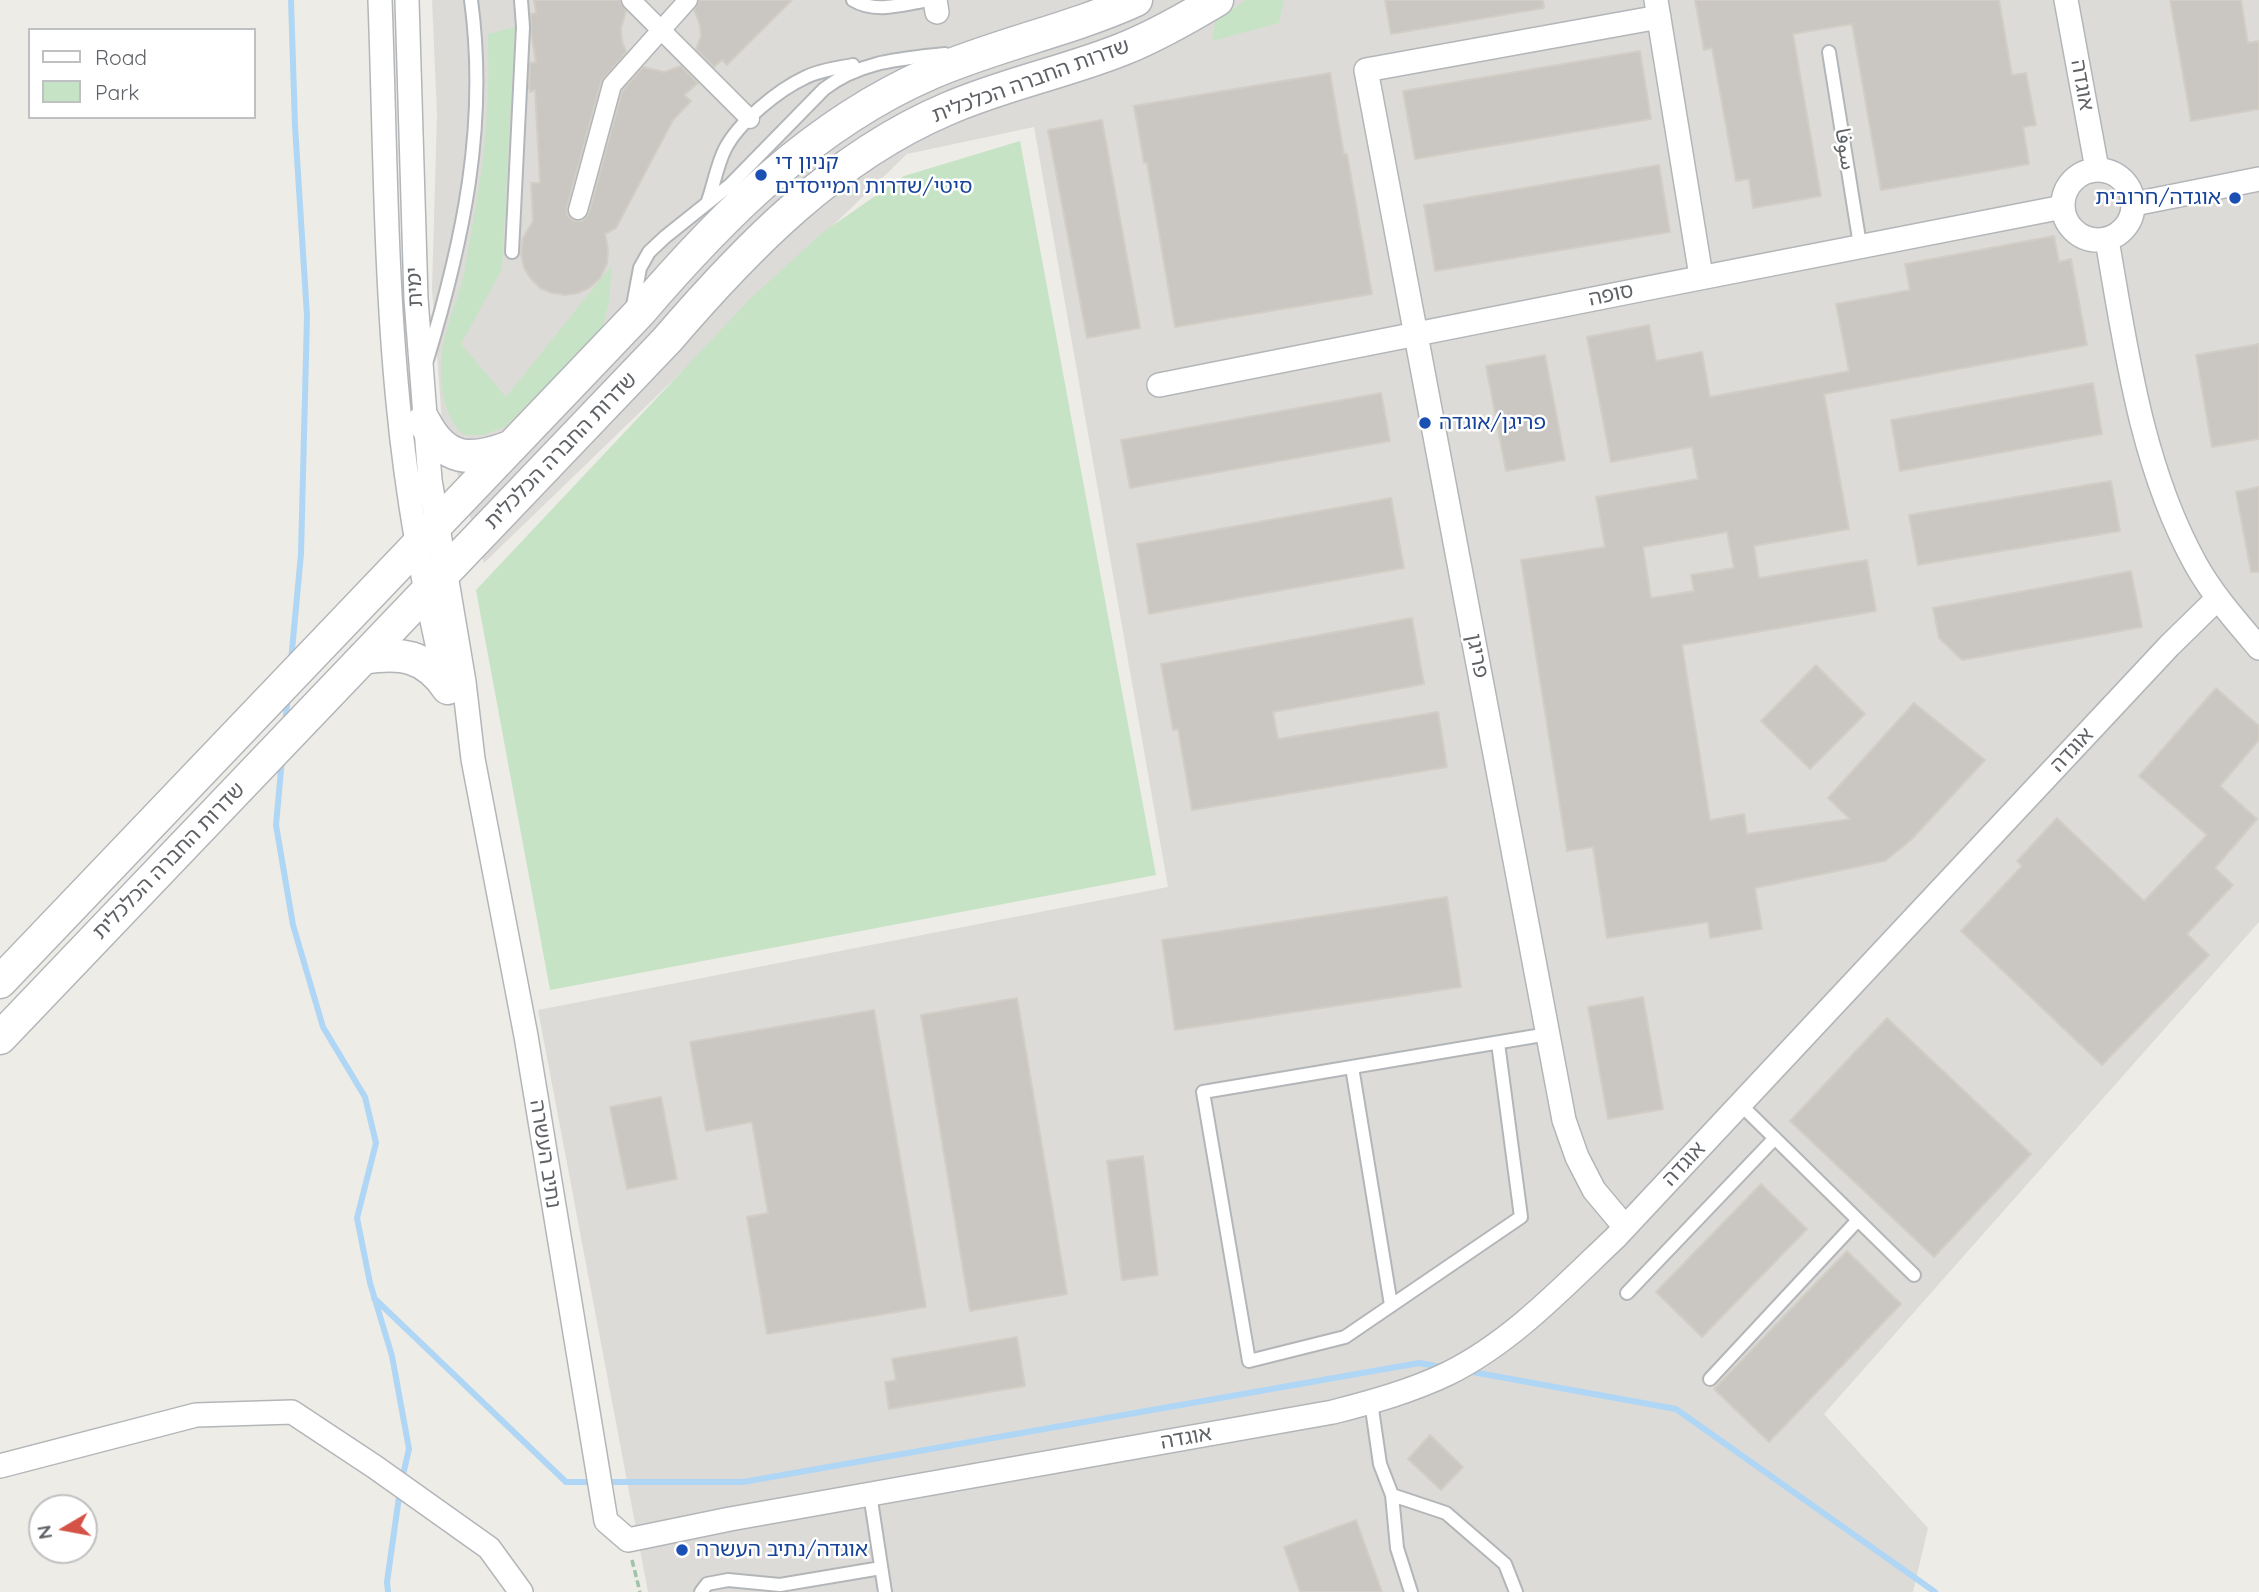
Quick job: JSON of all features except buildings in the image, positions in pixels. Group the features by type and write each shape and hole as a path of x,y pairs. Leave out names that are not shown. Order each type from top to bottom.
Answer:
{"main road":[{"name":"שדרות החברה הכלכלית","path":"0,982 630,322 736,206 811,144 903,85 945,67 1078,23 1136,0"},
{"name":"שדרות החברה הכלכלית","path":"0,1038 667,340 763,235 834,175 921,120 981,95 1124,49 1165,30 1217,0"},
{"path":"424,421 432,437 453,454 475,457 510,447"},
{"path":"363,658 401,655 417,659 432,668 448,688"}],"street":[{"name":"ימית","path":"380,0 391,320 398,403 427,535"},
{"name":"ימית","path":"407,0 413,249 424,421 427,535"},
{"path":"631,0 750,119"},
{"path":"578,211 612,85 688,0"},
{"name":"אוגדה","path":"2066,0 2097,169"},
{"path":"1658,8 1701,276"},
{"name":"פריגן","path":"1625,1227 1594,1190 1577,1157 1564,1120 1366,70 1658,8"},
{"path":"2097,169 2118,175 2126,183 2134,204 2127,227 2107,240 2086,239 2077,234 2070,226 2063,207 2064,195 2076,177 2097,169"},
{"path":"2134,204 2259,179"},
{"name":"סופה","path":"1160,385 1701,276 2063,207"},
{"path":"2107,240 2140,410 2165,499 2195,563 2218,598 2259,648"},
{"name":"נתיב העשרה","path":"427,535 448,688 472,759"},
{"name":"נתיב העשרה","path":"435,583 464,682 472,759 526,1036 606,1521 628,1540"},
{"name":"אוגדה","path":"628,1540 1333,1412 1387,1398 1450,1372 1507,1336 1559,1292 1625,1227 2159,656 2218,598"},
{"path":"0,1466 196,1415 292,1412 390,1477 489,1548 521,1592"}],"lane":[{"path":"512,252 523,27 521,0"},
{"path":"853,0 862,6 876,8 934,4"},
{"path":"421,381 447,295 466,205 477,107 474,4"},
{"path":"707,202 726,147 750,119 786,89 806,77 824,70 881,61 995,50"},
{"name":"سوفا","path":"1829,52 1860,246"},
{"path":"630,322 640,268 649,252 757,159 824,89 840,77 881,61"},
{"path":"1498,1042 1521,1217 1345,1337 1249,1361 1203,1092 1498,1042 1548,1034"},
{"path":"1352,1067 1391,1305"},
{"path":"1740,1104 1914,1275"},
{"path":"1627,1293 1775,1138"},
{"path":"1710,1379 1858,1220"},
{"path":"1371,1402 1380,1464 1392,1495 1397,1548 1411,1592"},
{"path":"870,1494 886,1592"},
{"path":"1392,1495 1446,1513 1505,1564 1516,1592"},
{"path":"701,1592 707,1584 729,1580 770,1588 881,1567"}],"path":[{"path":"628,1540 640,1592"}],"shaded area":[{"path":"432,0 2259,0 2259,922 1824,1414 1928,1528 1913,1592 648,1592 538,1010 1168,887 1034,127 907,154 484,563 442,423 432,288 437,115"}],"green space":[{"path":"1246,0 1284,0 1279,23 1212,41 1215,22"},
{"path":"515,27 502,269 461,344 506,397 612,265 609,302 602,330 505,427 483,435 464,435 450,417 443,396 442,351 463,278 482,169 488,100 488,34"},
{"path":"1020,141 1156,875 550,990 476,590 750,299 822,233 904,176"}],"waterway":[{"path":"291,0 295,126 307,316 301,554 291,661"},
{"path":"285,724 288,696"},
{"path":"282,759 276,825 293,925 323,1027 365,1097 376,1143 357,1218 370,1283 392,1356 409,1449 402,1479"},
{"path":"374,1298 566,1482 743,1482 1419,1363 1442,1367"},
{"path":"1467,1371 1676,1409 1935,1592"},
{"path":"388,1592 387,1582 400,1490"}],"place":[{"name":"קניון די סיטי/שדרות המייסדים","path":"761,175"},
{"name":"אוגדה/חרובית","path":"2235,198"},
{"name":"פריגן/אוגדה","path":"1425,423"},
{"name":"אוגדה/נתיב העשרה","path":"682,1550"}]}
